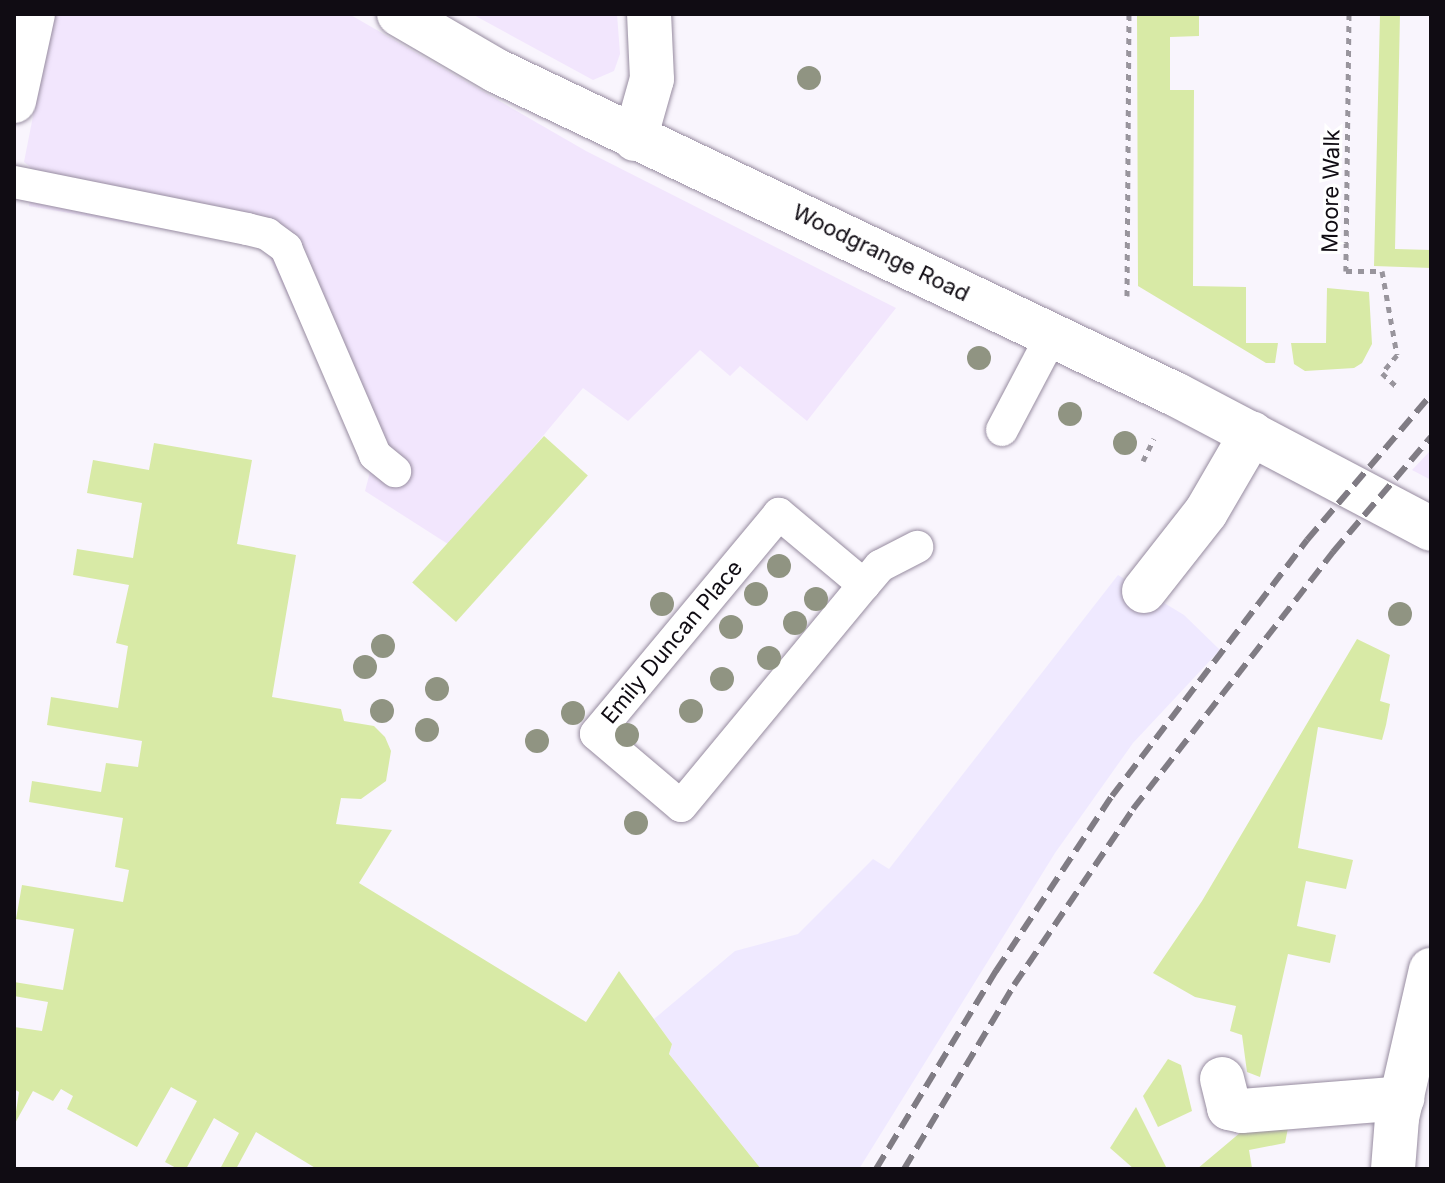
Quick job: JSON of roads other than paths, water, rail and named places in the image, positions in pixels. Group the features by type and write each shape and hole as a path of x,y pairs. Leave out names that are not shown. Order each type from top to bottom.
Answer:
{"main road":[{"path":"14,101 33,14"},
{"name":"Woodgrange Road","path":"399,14 497,71 1252,433 1431,529"},
{"path":"635,139 652,79 649,14"},
{"path":"1144,591 1206,512 1252,433"},
{"path":"1393,1169 1402,1098 1431,970"},
{"path":"1217,1105 1346,1106 1402,1098"}],"lane":[{"path":"14,182 247,229 267,234 286,248 375,455 395,471"},
{"path":"1002,430 1052,335"},
{"name":"Emily Duncan Place","path":"864,585 779,514 596,734 681,806 880,566 917,547"}],"railway":[{"path":"876,1169 996,971 1112,796 1307,540 1431,395"},
{"path":"904,1169 1014,985 1133,809 1333,552 1431,437"}]}
